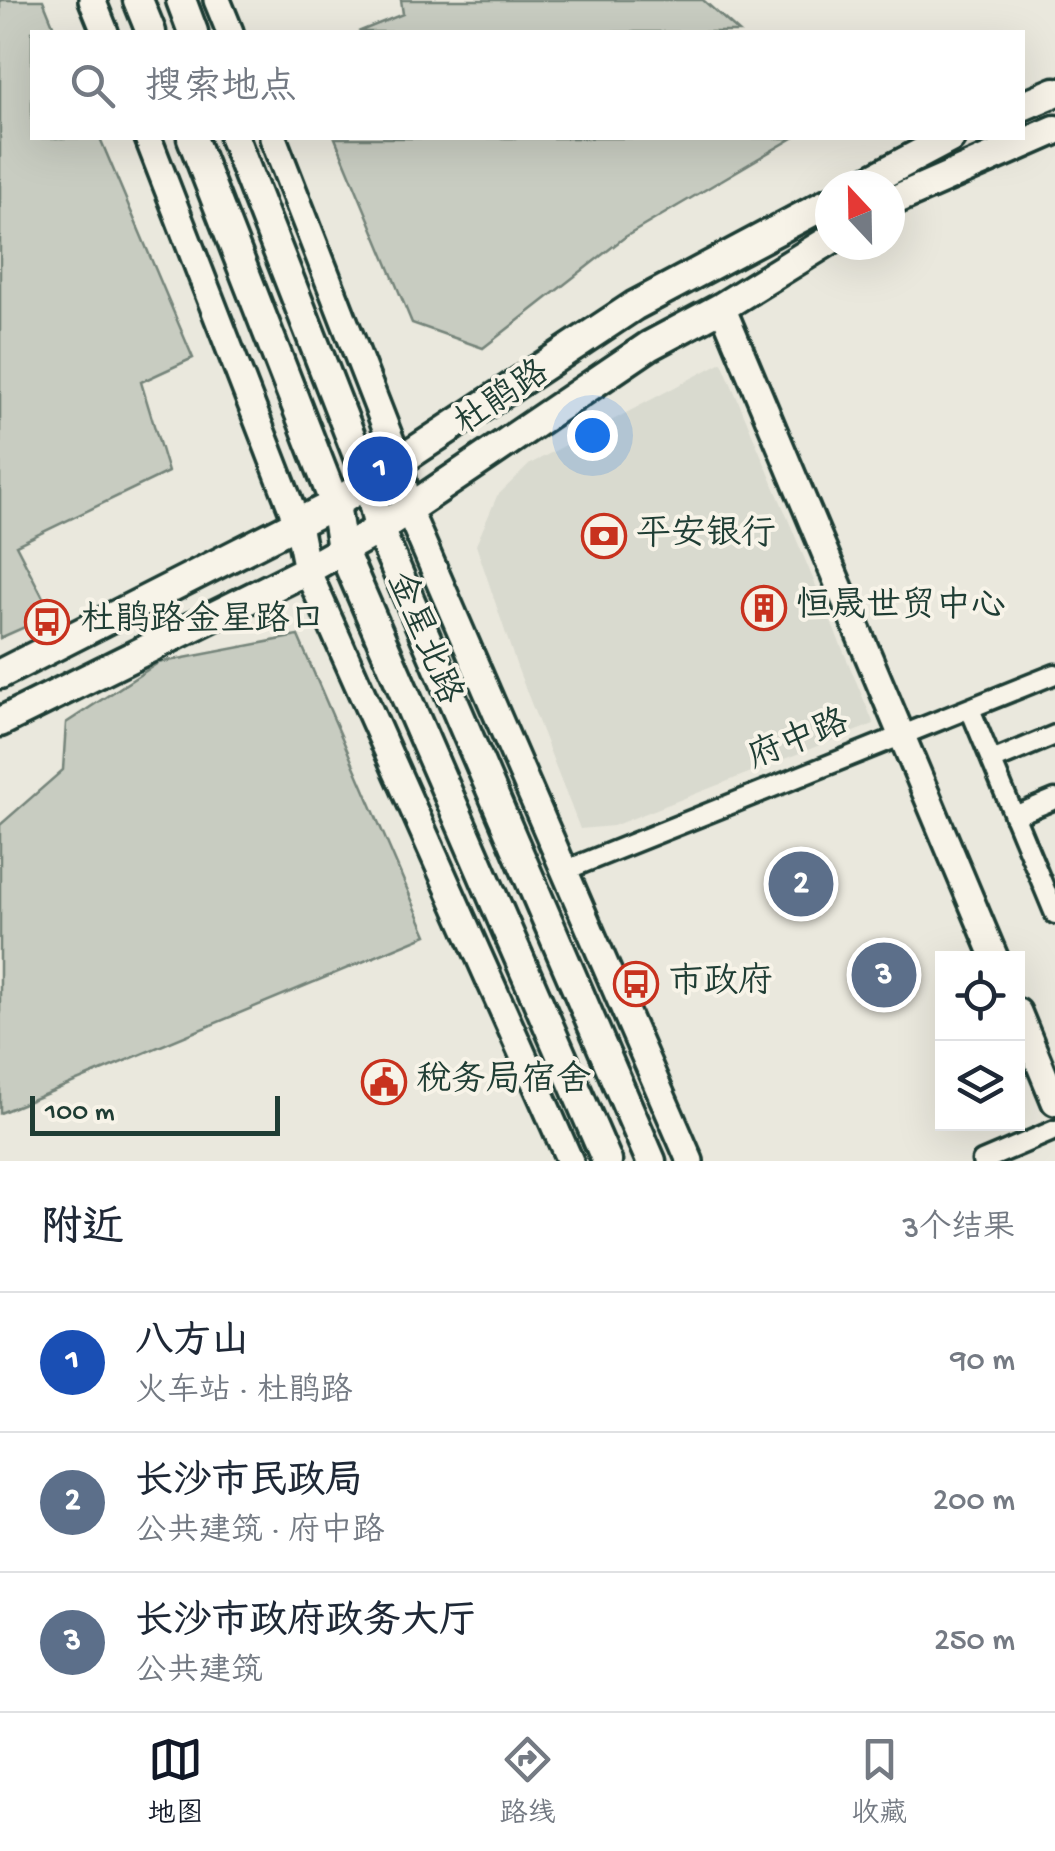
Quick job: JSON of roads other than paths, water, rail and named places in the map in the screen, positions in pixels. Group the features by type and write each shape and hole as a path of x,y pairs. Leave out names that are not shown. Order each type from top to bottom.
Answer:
{"main road":[{"path":"138,0 150,30"},
{"path":"180,0 192,30"},
{"path":"1025,105 1055,92"},
{"path":"905,195 1055,130"},
{"name":"金星北路","path":"193,140 335,504 342,549 607,1161"},
{"name":"金星北路","path":"235,140 370,484 379,529 651,1161"},
{"path":"889,170 946,140"},
{"name":"杜鹃路","path":"0,674 335,504 634,306 815,210"},
{"name":"杜鹃路","path":"0,722 307,570 379,529 650,346 815,249"}],"street":[{"path":"92,0 105,30"},
{"path":"217,0 229,30"},
{"path":"149,140 298,525 307,570 570,1161"},
{"path":"273,140 400,464 408,509 690,1161"},
{"path":"722,307 992,951"},
{"name":"府中路","path":"566,870 1055,674"},
{"path":"970,708 1055,914"},
{"path":"992,761 1055,735"},
{"path":"1014,816 1055,799"},
{"path":"1025,1029 1055,1102"},
{"path":"982,1161 1055,1130"}],"place":[{"name":"八方山","path":"380,469"},
{"name":"平安银行","path":"604,536"},
{"name":"恒晟世贸中心","path":"764,608"},
{"name":"杜鹃路金星路口","path":"47,622"},
{"name":"长沙市民政局","path":"801,884"},
{"name":"长沙市政府政务大厅","path":"884,975"},
{"name":"市政府","path":"636,984"},
{"name":"税务局宿舍","path":"384,1082"}]}
